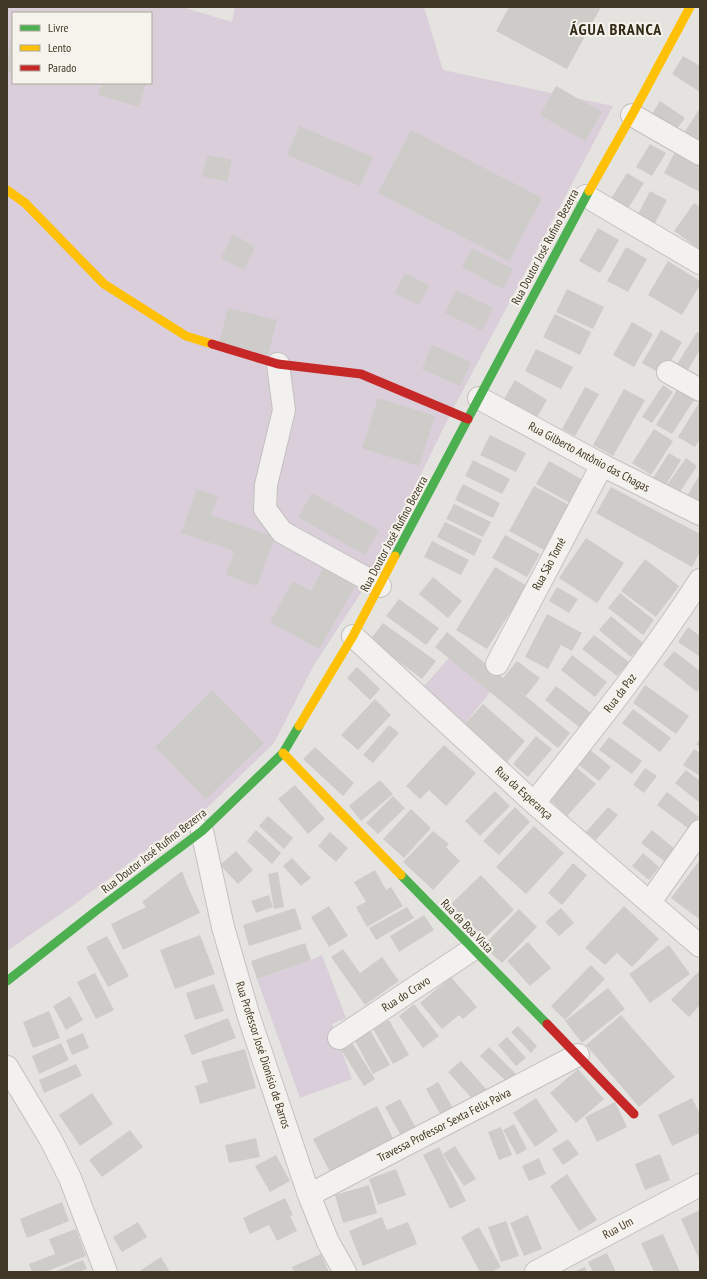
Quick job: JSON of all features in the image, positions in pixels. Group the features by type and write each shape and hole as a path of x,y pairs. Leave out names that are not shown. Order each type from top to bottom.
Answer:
{"main road":[{"name":"Rua Doutor José Rufino Bezerra","path":"7,981 97,910 202,832 283,753 353,636 586,196 632,115 690,7"},
{"path":"7,190 25,203 104,284 186,336 278,364 361,374 468,419"},
{"name":"Rua da Boa Vista","path":"283,753 634,1114"}],"street":[{"path":"632,115 700,154"},
{"path":"586,196 700,263"},
{"path":"278,364 284,410 266,485 265,510 282,532 380,586"},
{"path":"668,372 700,390"},
{"name":"Rua Gilberto Antônio das Chagas","path":"479,398 602,465 700,514"},
{"name":"Rua São Tomé","path":"496,664 602,465"},
{"name":"Rua da Paz","path":"534,803 610,707 674,620 700,580"},
{"name":"Rua da Esperança","path":"353,636 534,803 700,946"},
{"path":"650,902 700,831"},
{"name":"Rua Professor José Dionísio de Barros","path":"202,832 223,927 249,1017 309,1195 328,1242 345,1272"},
{"name":"Rua do Cravo","path":"339,1038 473,950"},
{"name":"Travessa Professor Sexta Felix Paiva","path":"309,1195 578,1055"},
{"path":"7,1067 51,1140 70,1178 106,1272"},
{"name":"Rua Um","path":"536,1272 700,1185"}],"shaded area":[{"path":"7,7 182,7 232,22 235,7 424,7 443,70 613,106 451,413 366,585 314,665 274,743 208,807 170,832 75,904 7,951"},
{"path":"449,658 490,692 465,724 424,686"},
{"path":"322,955 346,1018 332,1024 352,1079 300,1098 257,979"}],"building":[{"path":"509,7 601,7 567,69 496,31"},
{"path":"11,38 12,73 7,72"},
{"path":"683,56 700,66 700,92 672,74"},
{"path":"102,84 146,84 139,107 98,95"},
{"path":"556,86 602,112 585,141 540,115"},
{"path":"660,101 685,118 676,130 652,114"},
{"path":"700,108 700,137 697,141 684,133"},
{"path":"299,126 373,157 360,186 287,155"},
{"path":"411,130 542,198 509,261 378,193"},
{"path":"650,144 666,153 652,176 636,167"},
{"path":"675,152 700,165 700,192 664,173"},
{"path":"208,155 232,160 227,182 202,176"},
{"path":"627,173 644,183 627,210 610,200"},
{"path":"650,191 667,200 654,225 637,216"},
{"path":"694,203 700,207 699,249 674,231"},
{"path":"598,228 619,240 600,273 579,261"},
{"path":"233,234 255,247 244,270 221,258"},
{"path":"626,247 647,259 628,292 607,281"},
{"path":"472,248 513,269 503,289 462,267"},
{"path":"668,261 700,281 700,285 682,315 648,295"},
{"path":"405,273 429,285 419,305 395,293"},
{"path":"567,289 604,307 593,329 556,312"},
{"path":"456,290 493,308 482,331 445,313"},
{"path":"228,308 277,320 268,355 219,343"},
{"path":"555,314 591,332 580,355 543,337"},
{"path":"632,322 653,334 634,367 613,355"},
{"path":"661,330 682,342 663,375 642,363"},
{"path":"697,332 700,334 700,350 686,373 676,366"},
{"path":"432,345 471,362 460,386 422,369"},
{"path":"536,349 573,367 561,389 525,371"},
{"path":"515,380 547,400 536,419 504,399"},
{"path":"663,385 673,392 652,423 642,417"},
{"path":"585,387 599,394 575,436 562,429"},
{"path":"624,389 645,400 613,456 593,445"},
{"path":"677,390 694,400 672,434 656,425"},
{"path":"378,398 435,416 419,466 362,448"},
{"path":"700,401 700,439 695,447 678,437"},
{"path":"654,429 673,441 651,475 632,463"},
{"path":"490,435 526,453 516,472 480,455"},
{"path":"669,453 681,460 666,485 653,478"},
{"path":"686,458 697,466 679,493 667,485"},
{"path":"473,460 510,479 502,494 465,476"},
{"path":"549,461 583,480 570,503 536,484"},
{"path":"700,474 700,502 686,498"},
{"path":"463,484 500,503 493,518 455,500"},
{"path":"534,486 569,505 544,550 509,531"},
{"path":"611,487 700,534 700,552 692,567 596,513"},
{"path":"197,489 218,496 211,515 275,537 257,586 226,575 234,551 181,533"},
{"path":"312,493 379,530 365,555 298,517"},
{"path":"454,504 491,522 483,537 446,519"},
{"path":"445,522 482,540 474,556 437,537"},
{"path":"505,535 540,554 527,577 492,558"},
{"path":"586,538 624,563 597,603 559,578"},
{"path":"432,541 469,560 461,575 424,557"},
{"path":"645,559 679,586 656,617 621,591"},
{"path":"324,567 356,585 319,649 270,622 293,581 311,591"},
{"path":"495,567 527,586 487,649 456,630"},
{"path":"433,577 462,601 448,618 419,594"},
{"path":"557,587 578,599 569,613 549,601"},
{"path":"620,593 654,620 643,635 608,608"},
{"path":"399,599 439,628 426,645 386,616"},
{"path":"547,614 582,633 572,651 561,645 548,669 525,657"},
{"path":"611,616 643,643 631,657 599,630"},
{"path":"383,623 436,661 422,679 370,640"},
{"path":"688,627 700,636 700,657 678,642"},
{"path":"447,632 503,678 517,661 540,678 526,696 511,684 570,733 558,748 435,647"},
{"path":"594,635 629,662 617,676 582,649"},
{"path":"674,651 700,671 700,688 697,692 663,665"},
{"path":"572,655 607,682 595,697 561,670"},
{"path":"357,667 380,689 370,700 347,678"},
{"path":"645,685 689,716 676,734 633,703"},
{"path":"556,686 591,713 579,727 545,700"},
{"path":"212,690 264,743 206,799 155,747"},
{"path":"375,699 391,715 358,750 341,735"},
{"path":"483,704 525,741 507,762 465,724"},
{"path":"633,709 671,738 660,752 622,723"},
{"path":"389,725 399,733 373,763 363,755"},
{"path":"536,736 552,749 528,777 513,764"},
{"path":"609,737 642,761 632,774 599,750"},
{"path":"700,739 700,747 696,744"},
{"path":"444,745 476,773 446,806 429,790 420,799 406,786"},
{"path":"315,747 354,783 343,796 303,759"},
{"path":"588,748 611,767 599,781 576,763"},
{"path":"694,749 700,753 700,776 683,765"},
{"path":"577,768 596,784 567,816 549,799"},
{"path":"645,768 657,776 644,793 633,785"},
{"path":"686,770 700,781 700,803 675,783"},
{"path":"380,780 393,794 361,821 349,806"},
{"path":"295,785 325,819 308,834 278,799"},
{"path":"495,791 510,806 480,836 465,821"},
{"path":"667,792 699,817 689,829 657,805"},
{"path":"393,796 405,808 378,834 366,823"},
{"path":"515,807 530,822 499,855 483,841"},
{"path":"608,807 618,815 596,840 586,832"},
{"path":"411,809 431,828 404,858 383,839"},
{"path":"268,816 293,838 284,849 259,826"},
{"path":"534,826 564,853 526,894 496,867"},
{"path":"256,830 281,853 272,864 247,841"},
{"path":"652,830 675,849 664,861 641,843"},
{"path":"433,831 449,844 446,847 460,861 433,890 403,862"},
{"path":"330,832 348,848 336,862 318,846"},
{"path":"236,851 253,870 238,884 220,865"},
{"path":"643,853 659,867 649,880 632,866"},
{"path":"292,858 311,878 301,886 283,866"},
{"path":"700,860 700,918 699,919 671,898"},
{"path":"573,863 587,875 562,905 548,893"},
{"path":"375,870 386,890 391,887 403,906 367,927 356,907 366,902 354,882"},
{"path":"182,871 200,913 123,950 111,924 146,907 142,902"},
{"path":"278,872 284,907 274,909 268,874"},
{"path":"481,875 514,910 484,939 450,905"},
{"path":"269,895 273,907 256,913 251,901"},
{"path":"329,906 348,936 329,947 311,917"},
{"path":"624,906 659,939 632,967 617,953 605,965 585,948"},
{"path":"407,907 414,918 376,940 369,928"},
{"path":"295,908 302,929 249,946 243,925"},
{"path":"561,908 574,923 559,936 545,922"},
{"path":"519,909 537,927 502,963 483,946"},
{"path":"424,915 434,930 399,952 390,936"},
{"path":"200,935 215,974 175,989 160,950"},
{"path":"107,936 129,976 108,987 86,947"},
{"path":"528,942 551,968 530,986 507,961"},
{"path":"305,943 311,960 257,979 251,961"},
{"path":"669,945 690,974 650,1003 629,974"},
{"path":"343,949 360,973 382,957 399,981 365,1005 331,957"},
{"path":"591,965 605,979 565,1020 551,1006"},
{"path":"700,970 700,1005 689,1017 671,1000"},
{"path":"95,973 114,1010 96,1019 77,982"},
{"path":"451,977 477,1007 463,1019 459,1015 442,1029 420,1003"},
{"path":"214,984 224,1011 195,1020 186,993"},
{"path":"608,988 625,1009 582,1043 565,1021"},
{"path":"70,996 83,1020 66,1030 53,1006"},
{"path":"414,1004 439,1036 423,1048 399,1016"},
{"path":"49,1011 60,1038 33,1048 23,1022"},
{"path":"621,1015 675,1077 639,1107 586,1045"},
{"path":"228,1018 236,1038 192,1055 184,1035"},
{"path":"389,1020 409,1055 393,1064 373,1029"},
{"path":"518,1026 537,1046 531,1053 511,1032"},
{"path":"370,1030 390,1065 373,1074 354,1039"},
{"path":"83,1033 89,1048 72,1055 66,1040"},
{"path":"507,1037 526,1058 516,1066 498,1045"},
{"path":"351,1041 375,1079 364,1086 340,1048"},
{"path":"61,1043 69,1060 39,1074 32,1056"},
{"path":"489,1047 516,1074 508,1083 480,1056"},
{"path":"245,1049 256,1088 200,1104 195,1086 208,1082 201,1061"},
{"path":"461,1061 488,1091 475,1102 448,1072"},
{"path":"76,1064 82,1076 44,1093 39,1080"},
{"path":"578,1069 604,1099 576,1123 550,1093"},
{"path":"438,1082 454,1110 442,1117 426,1089"},
{"path":"92,1093 113,1124 80,1146 59,1115"},
{"path":"536,1098 558,1131 535,1147 513,1113"},
{"path":"692,1098 700,1114 700,1133 672,1146 658,1115"},
{"path":"400,1099 416,1128 401,1136 385,1107"},
{"path":"615,1102 627,1127 597,1142 585,1117"},
{"path":"377,1106 394,1140 330,1172 313,1139"},
{"path":"514,1124 527,1149 517,1155 503,1130"},
{"path":"501,1127 512,1155 499,1160 488,1132"},
{"path":"130,1130 143,1147 102,1177 89,1160"},
{"path":"256,1138 260,1157 229,1163 225,1145"},
{"path":"568,1139 579,1154 563,1165 552,1149"},
{"path":"455,1146 476,1179 464,1186 443,1154"},
{"path":"439,1147 466,1201 450,1209 423,1155"},
{"path":"660,1154 670,1180 645,1190 635,1164"},
{"path":"276,1155 290,1181 270,1192 255,1166"},
{"path":"539,1158 546,1174 529,1181 522,1166"},
{"path":"396,1169 406,1195 378,1205 369,1179"},
{"path":"567,1174 597,1220 579,1231 550,1186"},
{"path":"369,1185 377,1213 343,1223 335,1195"},
{"path":"285,1198 293,1215 290,1216 297,1231 277,1241 269,1225 250,1234 243,1218"},
{"path":"62,1202 69,1221 27,1238 20,1219"},
{"path":"700,1210 700,1261 681,1219"},
{"path":"528,1215 542,1249 524,1256 510,1223"},
{"path":"382,1217 387,1230 408,1222 417,1244 363,1266 349,1231"},
{"path":"506,1221 519,1256 501,1262 488,1227"},
{"path":"138,1222 147,1237 122,1252 113,1237"},
{"path":"479,1227 501,1267 491,1272 480,1272 461,1237"},
{"path":"76,1229 86,1256 45,1272 32,1272 29,1264 55,1254 49,1239"},
{"path":"663,1234 680,1272 654,1272 641,1243"},
{"path":"607,1253 616,1272 593,1272 588,1262"},
{"path":"321,1254 329,1272 294,1272 292,1267"},
{"path":"161,1257 170,1272 138,1272"},
{"path":"83,1260 87,1269 79,1272 54,1272"},
{"path":"585,1267 587,1272 573,1272"}],"traffic: fast":[{"path":"395,556 589,191"},
{"path":"7,981 97,910 202,831 283,753 299,726"},
{"path":"401,875 547,1024"}],"traffic: slow":[{"path":"589,191 690,7"},
{"path":"7,190 25,203 104,284 186,336 212,344"},
{"path":"299,726 353,636 395,556"},
{"path":"283,753 401,875"}],"traffic: jam":[{"path":"212,344 278,364 361,374 468,419"},
{"path":"547,1024 634,1114"}],"district":[{"name":"ÁGUA BRANCA","path":"616,29"}]}
